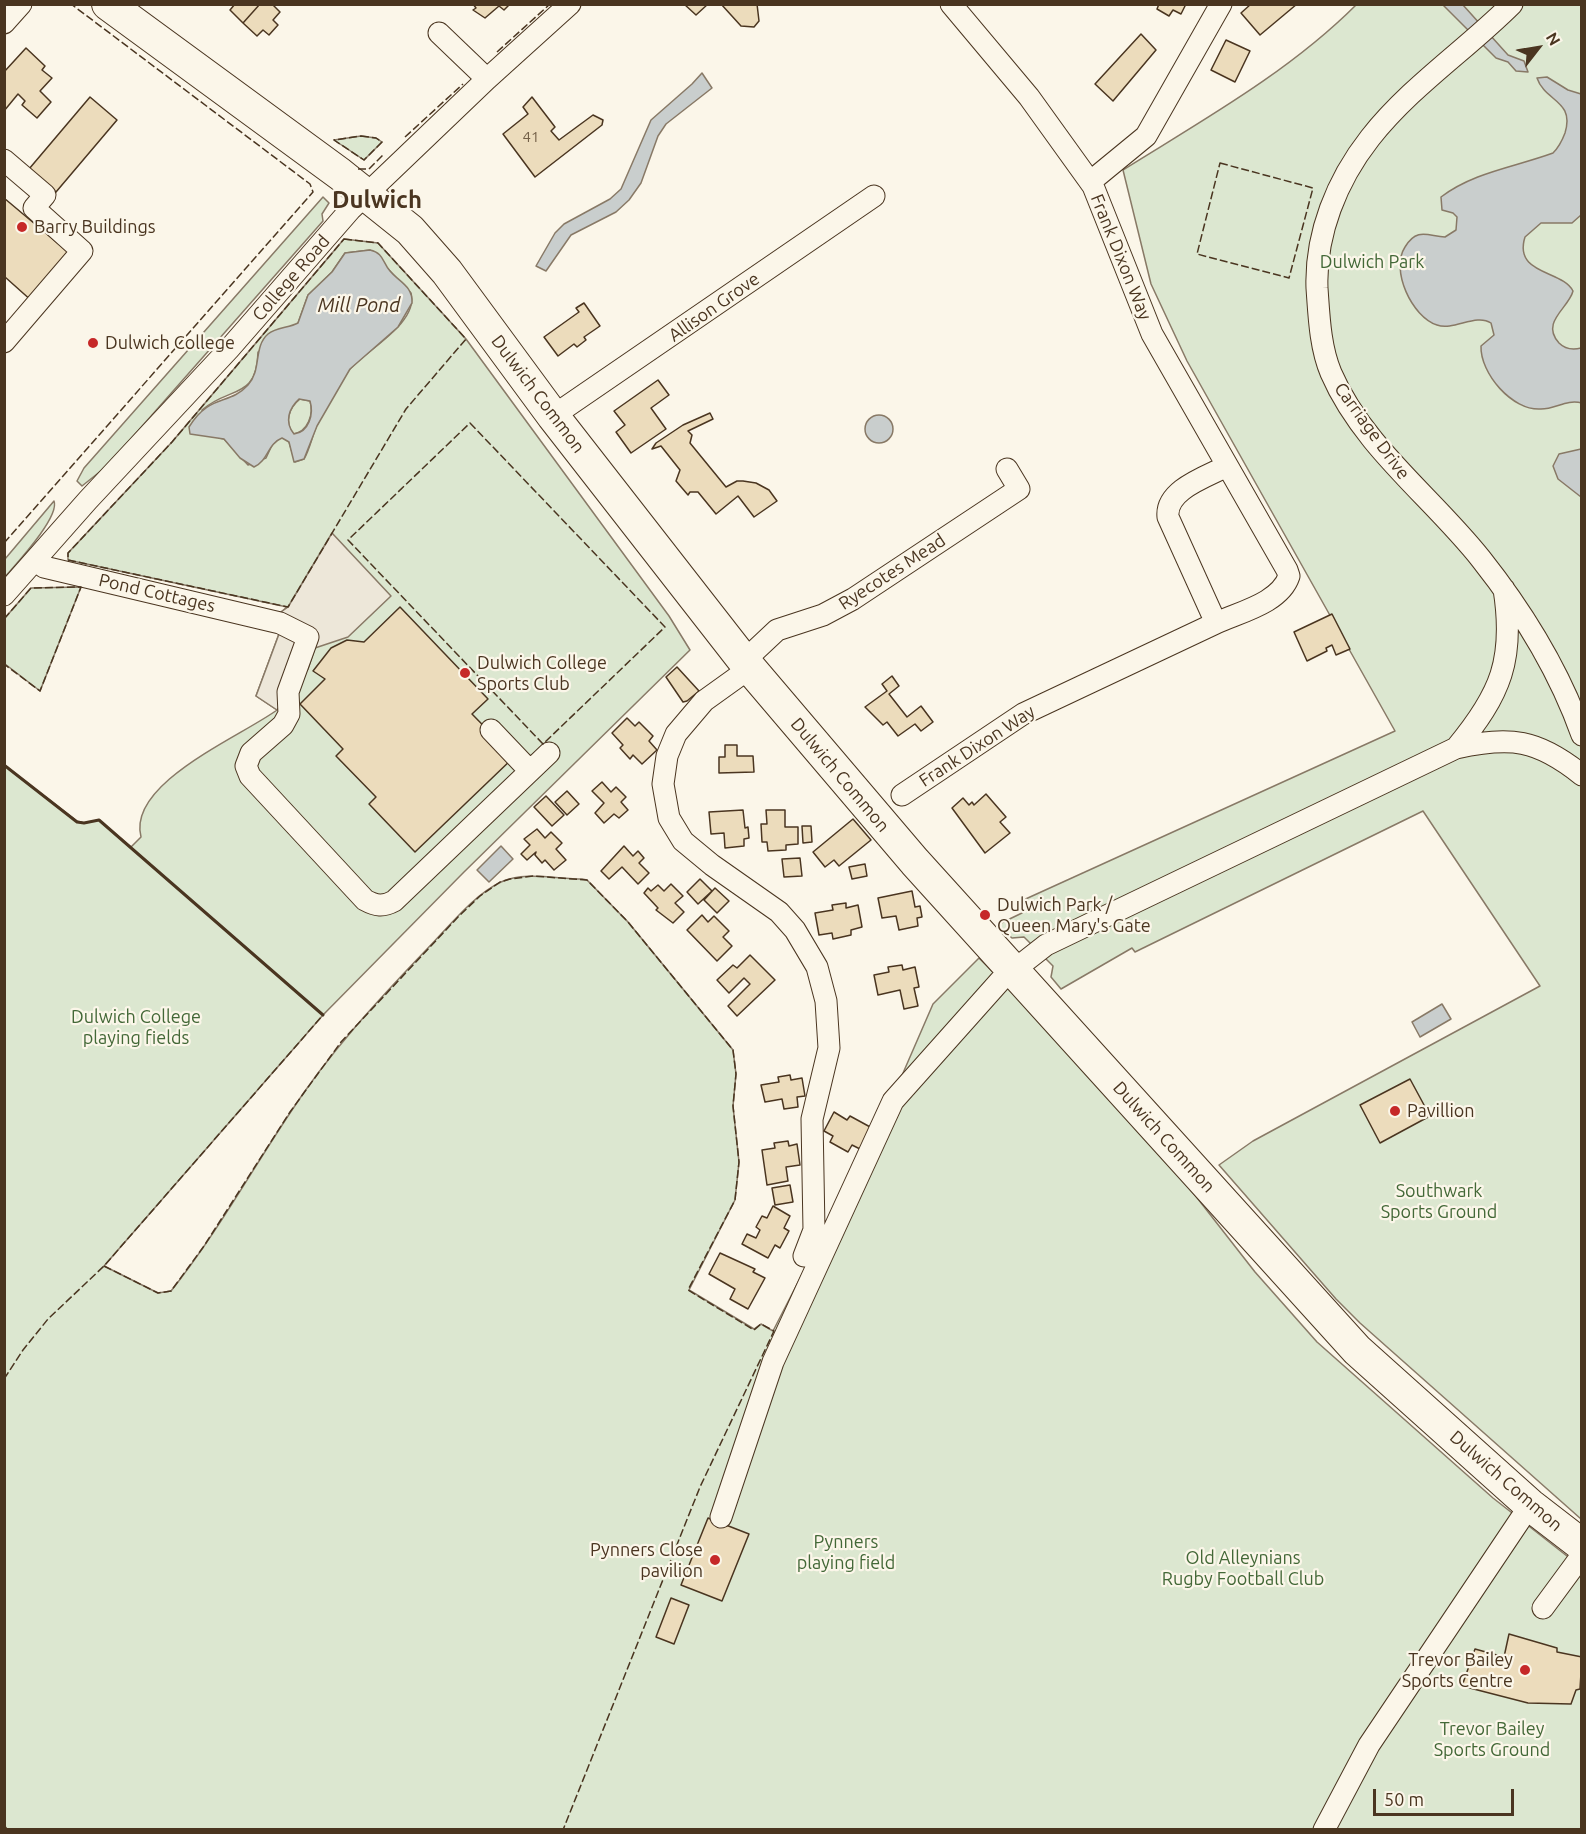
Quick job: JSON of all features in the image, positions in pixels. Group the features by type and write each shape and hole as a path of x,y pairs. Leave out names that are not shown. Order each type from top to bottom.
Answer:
{"highway":[{"name":"Dulwich Common","path":"108,4 403,224 447,272 553,416 747,665 872,813 1357,1350 1530,1505 1581,1545"}],"street":[{"path":"4,24 21,4"},
{"name":"College Road","path":"4,596 366,195 487,79 570,4"},
{"name":"Frank Dixon Way","path":"902,795 1023,714 1269,599 1282,590 1289,576 1152,334 1133,292 1104,211 1090,182 1029,97 951,4"},
{"path":"1090,182 1146,136 1221,4"},
{"name":"Carriage Drive","path":"1512,4 1413,90 1371,137 1341,183 1329,209 1322,236 1317,274 1324,349 1330,371 1342,396 1402,475 1479,557 1528,622 1546,655 1581,735"},
{"path":"439,33 487,79"},
{"path":"4,160 45,195 34,208 82,251 4,342"},
{"name":"Allison Grove","path":"553,416 874,196"},
{"path":"1216,623 1168,517 1167,506 1173,496 1227,466"},
{"name":"Ryecotes Mead","path":"747,665 777,630 823,615 853,599 1019,489 1006,469"},
{"name":"Pond Cottages","path":"35,561 44,567 280,623 308,637 288,692 289,714 284,725 251,753 246,766 248,771 365,900 373,904 381,906 394,901 530,771"},
{"path":"1456,747 1494,697 1501,679 1508,636 1504,589"},
{"path":"747,665 704,701 676,734 667,756 663,784 669,818 683,841 712,865 779,912 795,930 817,967 826,1001 829,1048 812,1119 814,1230 804,1256"},
{"path":"491,730 530,771 549,753"},
{"path":"721,1517 773,1362 893,1101 1000,981 1064,934 1426,764 1456,747 1513,740 1561,759 1581,775"},
{"path":"1324,1830 1369,1745 1530,1505"},
{"path":"1543,1608 1581,1555"}],"green space":[{"name":"Dulwich Park","path":"1356,5 1581,5 1581,1519 1360,1323 1336,1299 1219,1165 1253,1141 1540,986 1423,811 1135,952 1132,948 1061,989 1051,977 1053,966 1024,937 1012,938 997,925 1022,913 1019,902 1395,731 1187,361 1151,284 1123,170 1274,73 1303,52"},
{"path":"361,136 376,138 382,142 364,160 334,140"},
{"path":"323,197 329,203 322,214 323,221 107,466 82,486 77,481 84,468"},
{"path":"344,239 378,243 466,339 669,616 690,650 464,872 323,1015 104,1266 158,1293 171,1291 203,1248 305,1091 337,1048 461,912 490,888 510,879 530,876 582,879 587,880 628,922 733,1050 736,1074 733,1106 739,1162 735,1200 689,1290 754,1329 761,1324 773,1331 890,1103 933,1004 979,958 1070,1049 1173,1167 1255,1272 1317,1342 1493,1498 1581,1567 1581,1829 7,1829 4,1825 4,765 77,821 84,823 99,820 131,847 141,837 141,817 151,798 168,780 190,763 277,710 256,696 279,634 281,612 287,607 68,560 68,553 172,442","holes":["370,250 411,293 411,304 407,315 390,335 350,369 341,382 317,425 304,459 295,462 289,442 282,437 273,443 266,458 248,465 224,439 219,438 202,410 247,385 253,378 258,352 298,323 308,295 332,272 345,253"]},
{"path":"300,399 310,401 309,422 303,430 293,434 289,425 289,415"},
{"path":"54,501 54,508 44,529 5,577 5,559"},
{"path":"81,587 40,691 5,664 4,619 31,588"}],"shaded area":[{"path":"332,533 391,596 348,637 315,648 308,669 277,710 256,696 279,634 281,612 288,607"}],"water":[{"path":"1443,5 1463,5 1508,55 1524,61 1528,72 1516,71 1508,62 1496,58"},
{"path":"702,73 712,88 666,124 658,136 641,183 629,200 616,212 571,235 546,271 536,266 555,233 564,224 610,199 621,189 651,120"},
{"path":"1547,77 1568,90 1581,94 1581,215 1572,223 1541,223 1525,237 1523,249 1526,259 1532,265 1568,284 1573,291 1557,316 1553,328 1554,335 1561,345 1575,349 1581,348 1582,403 1571,402 1541,409 1519,404 1509,397 1486,368 1481,346 1494,335 1491,323 1479,320 1444,326 1428,320 1419,313 1406,292 1400,268 1405,247 1414,237 1423,234 1445,237 1456,230 1457,217 1453,213 1442,210 1441,197 1481,176 1553,153 1557,148 1565,133 1566,114 1563,107 1546,92 1537,78"},
{"name":"Mill Pond","path":"370,250 378,253 387,268 408,288 412,303 398,327 350,369 317,426 304,459 294,462 289,442 282,438 273,444 263,460 254,467 240,458 224,439 190,434 189,427 204,409 234,396 248,385 255,373 263,339 275,330 298,323 308,295 332,272 345,253","holes":["299,399 310,401 309,422 303,430 294,434 289,425 290,411"]},
{"path":"879,415 889,419 893,429 889,439 879,443 869,439 865,429 869,419"},
{"path":"1581,449 1581,497 1558,479 1553,466 1559,454"},
{"path":"501,846 513,859 489,882 477,870"},
{"path":"1442,1004 1451,1019 1420,1037 1412,1022"}],"building":[{"path":"235,4 260,4 243,23 230,10"},
{"path":"260,4 272,4 280,12 273,20 278,25 269,35 263,30 257,36 243,23"},
{"path":"473,4 510,4 504,10 499,6 485,18 473,10 476,8"},
{"path":"684,4 708,4 696,15"},
{"path":"721,4 757,4 759,21 754,27 741,26"},
{"path":"1159,4 1186,4 1181,14 1173,10 1169,16 1157,9"},
{"path":"1251,4 1297,4 1260,35 1241,13"},
{"path":"1141,34 1156,50 1113,101 1095,84"},
{"path":"1226,40 1250,51 1235,82 1211,70"},
{"path":"26,48 45,66 42,70 52,78 40,91 51,102 37,118 22,105 25,101 18,94 4,111 4,72"},
{"path":"90,97 117,120 56,192 29,169"},
{"path":"532,97 555,127 551,131 559,140 593,115 603,120 602,125 535,177 503,134 528,114 523,107"},
{"name":"Barry Buildings","path":"4,198 73,256 33,302 5,277"},
{"path":"584,303 600,326 584,337 586,340 577,347 574,344 558,356 544,337 579,312 576,308"},
{"path":"658,380 669,395 651,408 666,429 631,453 616,432 625,425 614,411"},
{"path":"710,413 713,419 688,431 692,435 690,443 726,487 737,481 743,481 756,483 769,490 777,501 754,517 738,496 716,514 698,492 690,492 688,495 676,481 680,470 661,446 652,449 656,443 683,425"},
{"path":"400,607 488,699 472,714 514,757 415,852 369,804 376,797 336,756 343,749 300,704 325,679 313,671 331,648 347,640 364,642"},
{"path":"1332,614 1350,649 1336,655 1332,645 1326,648 1327,651 1307,661 1294,632"},
{"path":"677,667 699,691 683,702 666,677"},
{"path":"892,676 899,686 889,694 907,717 921,706 933,722 921,731 915,724 898,736 887,722 883,725 865,707 887,691 882,684"},
{"path":"627,718 635,726 639,722 653,736 649,741 657,750 642,764 633,755 630,759 620,748 623,745 612,733"},
{"path":"725,745 737,745 737,756 753,756 754,772 719,773 719,757 725,757"},
{"path":"602,782 611,792 616,787 626,797 621,802 628,810 619,818 614,814 604,823 595,813 604,803 592,791"},
{"path":"567,791 579,804 567,815 555,802"},
{"path":"986,794 1006,817 1000,822 1010,833 985,853 952,808 963,798 969,805 972,802 974,805"},
{"path":"546,796 564,815 552,826 534,807"},
{"path":"743,810 745,828 748,827 749,838 744,839 744,846 725,848 724,833 711,834 709,812"},
{"path":"766,810 785,810 785,827 798,827 798,844 786,845 786,850 768,851 767,842 762,842 761,824 767,824"},
{"path":"853,819 871,840 839,866 834,860 825,867 813,852"},
{"path":"802,826 811,826 812,842 803,843"},
{"path":"537,829 545,838 551,832 562,843 556,849 566,860 554,870 545,860 542,863 535,855 536,852 527,860 521,854 530,845 524,839"},
{"path":"624,846 633,856 638,851 644,858 639,863 649,873 638,884 622,867 609,879 601,871"},
{"path":"800,858 802,876 784,877 782,859"},
{"path":"865,864 867,876 852,879 849,867"},
{"path":"700,879 712,891 698,904 687,892"},
{"path":"671,884 683,896 675,903 684,912 673,923 656,910 658,908 644,893 648,888 651,891 658,885 664,891"},
{"path":"715,888 729,901 717,913 704,900"},
{"path":"912,891 915,907 920,906 922,917 917,918 918,926 899,930 896,916 882,918 878,898"},
{"path":"846,903 846,908 858,905 862,927 851,930 851,935 833,939 832,933 819,935 815,913 833,910 832,905"},
{"path":"702,915 708,922 714,916 729,931 723,937 732,946 717,961 687,930"},
{"path":"750,955 775,980 737,1016 728,1006 750,984 744,978 729,993 717,980 733,965 737,968"},
{"path":"902,965 903,970 915,967 919,987 914,988 918,1006 904,1009 900,990 878,995 874,975 889,972 888,967"},
{"path":"790,1075 791,1080 802,1078 805,1096 797,1097 798,1107 784,1109 782,1099 765,1102 761,1085 779,1082 778,1077"},
{"name":"Pavillion","path":"1410,1079 1430,1116 1380,1143 1360,1105"},
{"path":"834,1112 847,1120 850,1116 872,1128 860,1149 852,1145 848,1152 830,1142 833,1136 824,1131"},
{"path":"788,1141 789,1146 797,1144 800,1165 786,1167 788,1181 767,1185 762,1150 775,1148 774,1143"},
{"path":"790,1185 793,1202 775,1205 772,1188"},
{"path":"773,1206 790,1216 784,1228 789,1231 780,1248 775,1245 768,1258 742,1244 747,1234 756,1238 760,1230 756,1227 762,1216 767,1218"},
{"path":"720,1253 755,1269 753,1272 765,1278 748,1309 730,1299 735,1289 709,1274"},
{"name":"Pynners Close pavilion","path":"708,1518 749,1534 722,1601 681,1585"},
{"path":"671,1598 689,1605 674,1644 656,1637"},
{"name":"Trevor Bailey Sports Centre","path":"1509,1634 1557,1648 1557,1652 1582,1657 1580,1689 1576,1690 1571,1704 1528,1703 1462,1686 1475,1649 1504,1657"}],"fence":[{"path":"4,543 313,192 310,184 71,4"},
{"path":"497,52 550,4"},
{"path":"405,137 463,84"},
{"path":"361,136 376,138 382,142 364,160 334,140 361,136"},
{"path":"358,169 369,169 384,154"},
{"path":"1220,163 1313,188 1289,278 1197,254 1220,163"},
{"path":"344,239 378,243 466,339 406,409 288,607 68,560 68,553 172,442 344,239"},
{"path":"470,423 665,627 543,744 348,540 470,423"},
{"path":"4,619 31,588 81,587 40,691 4,664"},
{"path":"104,1266 158,1293 171,1291 204,1246 290,1112 341,1042 459,916 480,896 500,882 533,876 587,880 628,922 733,1050 736,1074 733,1106 739,1162 735,1200 688,1290 754,1330 761,1324 774,1331 700,1487 563,1830"},
{"path":"4,1379 23,1350 48,1319 104,1266 323,1015"},
{"path":"4,1825 7,1830"}],"wall":[{"path":"4,765 77,822 99,820 323,1015"}],"place":[{"name":"Barry Buildings","path":"22,227"},
{"name":"Dulwich College","path":"93,343"},
{"name":"Dulwich College Sports Club","path":"465,673"},
{"name":"Dulwich Park / Queen Mary's Gate","path":"985,915"},
{"name":"Pavillion","path":"1395,1111"},
{"name":"Pynners Close pavilion","path":"715,1560"},
{"name":"Trevor Bailey Sports Centre","path":"1525,1670"}],"district":[{"name":"Dulwich","path":"377,200"}],"park label":[{"name":"Dulwich College playing fields","path":"136,1027"},
{"name":"Southwark Sports Ground","path":"1439,1201"},
{"name":"Pynners playing field","path":"846,1552"},
{"name":"Old Alleynians Rugby Football Club","path":"1243,1568"},
{"name":"Trevor Bailey Sports Ground","path":"1492,1739"}]}
